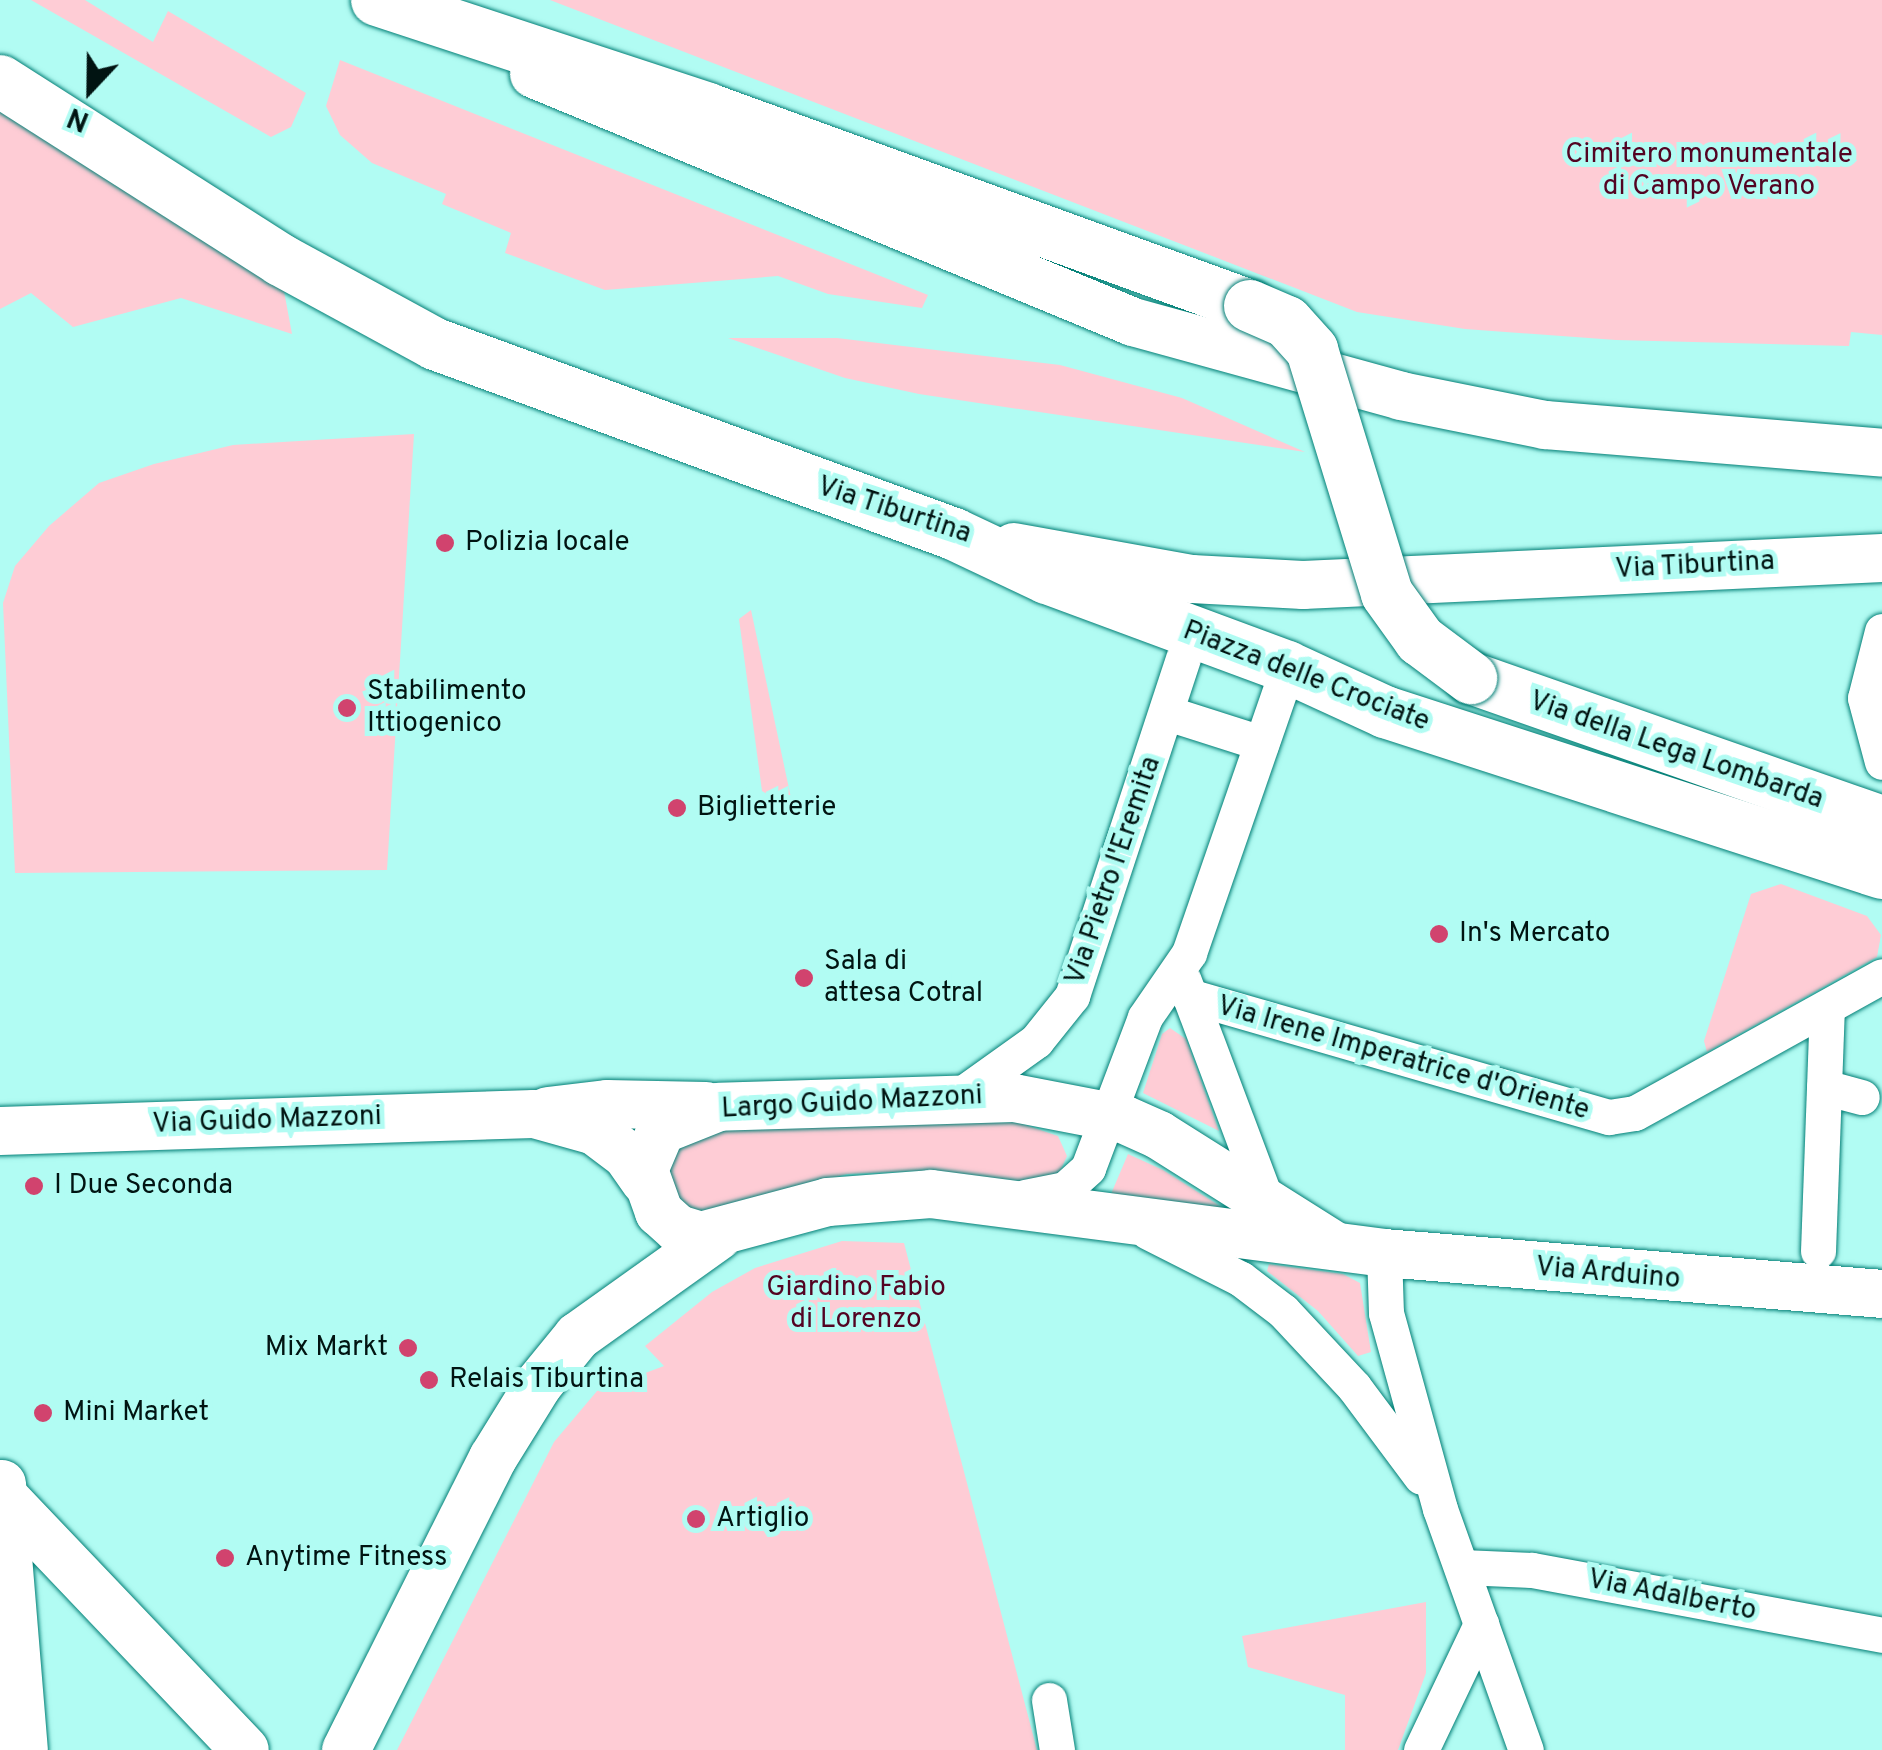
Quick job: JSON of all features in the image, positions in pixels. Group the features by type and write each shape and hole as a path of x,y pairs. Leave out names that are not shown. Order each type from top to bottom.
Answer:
{"main road":[{"name":"Via della Lega Lombarda","path":"377,0 708,108 1286,322 1312,350 1386,594 1420,640 1471,678 1882,822"},
{"name":"Via Tiburtina","path":"0,81 281,260 435,344 954,534"},
{"name":"Piazza delle Crociate","path":"954,534 1057,582 1286,667 1385,712 1667,799"},
{"name":"Via della Lega Lombarda","path":"1667,799 1882,873"}],"street":[{"path":"362,0 1133,322 1401,396 1530,423 1882,454"},
{"name":"Via Tiburtina","path":"954,534 1158,574 1286,585 1882,558"},
{"path":"1882,632 1865,698 1882,762"},
{"name":"Via Pietro l'Eremita","path":"959,1096 1036,1041 1068,1002 1183,658"},
{"path":"979,1200 1072,1186 1088,1168 1145,1017 1185,984 1280,690"},
{"path":"1167,714 1261,743"},
{"name":"Via Irene Imperatrice d'Oriente","path":"1185,984 1609,1118 1636,1113 1882,976"},
{"path":"1185,984 1268,1204"},
{"path":"1818,1251 1827,1008"},
{"path":"1824,1087 1862,1098"},
{"name":"Largo Guido Mazzoni","path":"645,1181 649,1149 661,1130 719,1106 959,1096 1014,1098 1110,1116 1173,1142 1334,1246"},
{"name":"Via Guido Mazzoni","path":"0,1131 534,1114 607,1104 719,1106"},
{"name":"Via Guido Mazzoni","path":"534,1114 595,1131 626,1154 645,1181"},
{"path":"645,1181 659,1212 678,1229 718,1236"},
{"path":"346,1750 493,1458 538,1385 578,1336 718,1236 811,1206 872,1194 979,1200 1334,1246"},
{"path":"1110,1218 1190,1251 1283,1311 1354,1387 1440,1509"},
{"name":"Via Arduino","path":"1334,1246 1882,1294"},
{"path":"1384,1253 1386,1313 1440,1509 1526,1750"},
{"path":"2,1485 5,1593 24,1750"},
{"path":"2,1485 116,1617 244,1750"},
{"name":"Via Adalberto","path":"1462,1567 1532,1570 1882,1635"},
{"path":"5,1593 57,1598 116,1617"},
{"path":"1421,1750 1481,1624"},
{"path":"1048,1700 1057,1750"}],"green space":[{"path":"31,0 85,0 153,42 168,11 306,93 291,127 271,137"},
{"name":"Cimitero monumentale di Campo Verano","path":"550,0 1882,0 1882,335 1851,332 1849,346 1616,340 1465,329 1357,312"},
{"path":"340,60 928,295 922,308 828,294 778,276 605,290 505,253 511,233 442,204 446,194 372,163 340,135 326,106"},
{"path":"0,105 284,291 292,334 181,298 73,327 31,293 0,309"},
{"path":"728,338 837,338 1060,365 1182,398 1305,452 919,394 845,378"},
{"path":"414,434 387,870 15,873 3,603 15,566 49,526 99,483 154,464 233,445"},
{"path":"751,610 791,798 786,806 762,791 739,619"},
{"path":"1781,884 1867,916 1881,935 1877,957 1707,1052 1704,1041 1751,894"},
{"path":"1170,1028 1186,1039 1219,1131 1143,1093 1162,1034"},
{"path":"1005,1118 1058,1136 1067,1156 1058,1176 1040,1183 919,1171 847,1174 699,1216 671,1196 666,1161 698,1127"},
{"path":"1128,1154 1163,1170 1228,1211 1111,1194"},
{"name":"Artiglio","path":"842,1241 904,1243 1037,1750 397,1750 554,1442 597,1391 664,1366 645,1346 712,1292 755,1268"},
{"path":"1269,1264 1343,1274 1360,1283 1371,1352 1358,1356 1318,1311 1267,1271"},
{"path":"1426,1602 1426,1673 1398,1750 1345,1750 1345,1695 1248,1667 1242,1636"}],"place":[{"name":"Polizia locale","path":"445,543"},
{"name":"Stabilimento Ittiogenico","path":"347,708"},
{"name":"Biglietterie","path":"677,808"},
{"name":"In's Mercato","path":"1439,934"},
{"name":"Sala di attesa Cotral","path":"804,978"},
{"name":"I Due Seconda","path":"34,1186"},
{"name":"Mix Markt","path":"408,1348"},
{"name":"Relais Tiburtina","path":"429,1380"},
{"name":"Mini Market","path":"43,1413"},
{"name":"Artiglio","path":"696,1519"},
{"name":"Anytime Fitness","path":"225,1558"}],"park label":[{"name":"Giardino Fabio di Lorenzo","path":"856,1304"}]}
